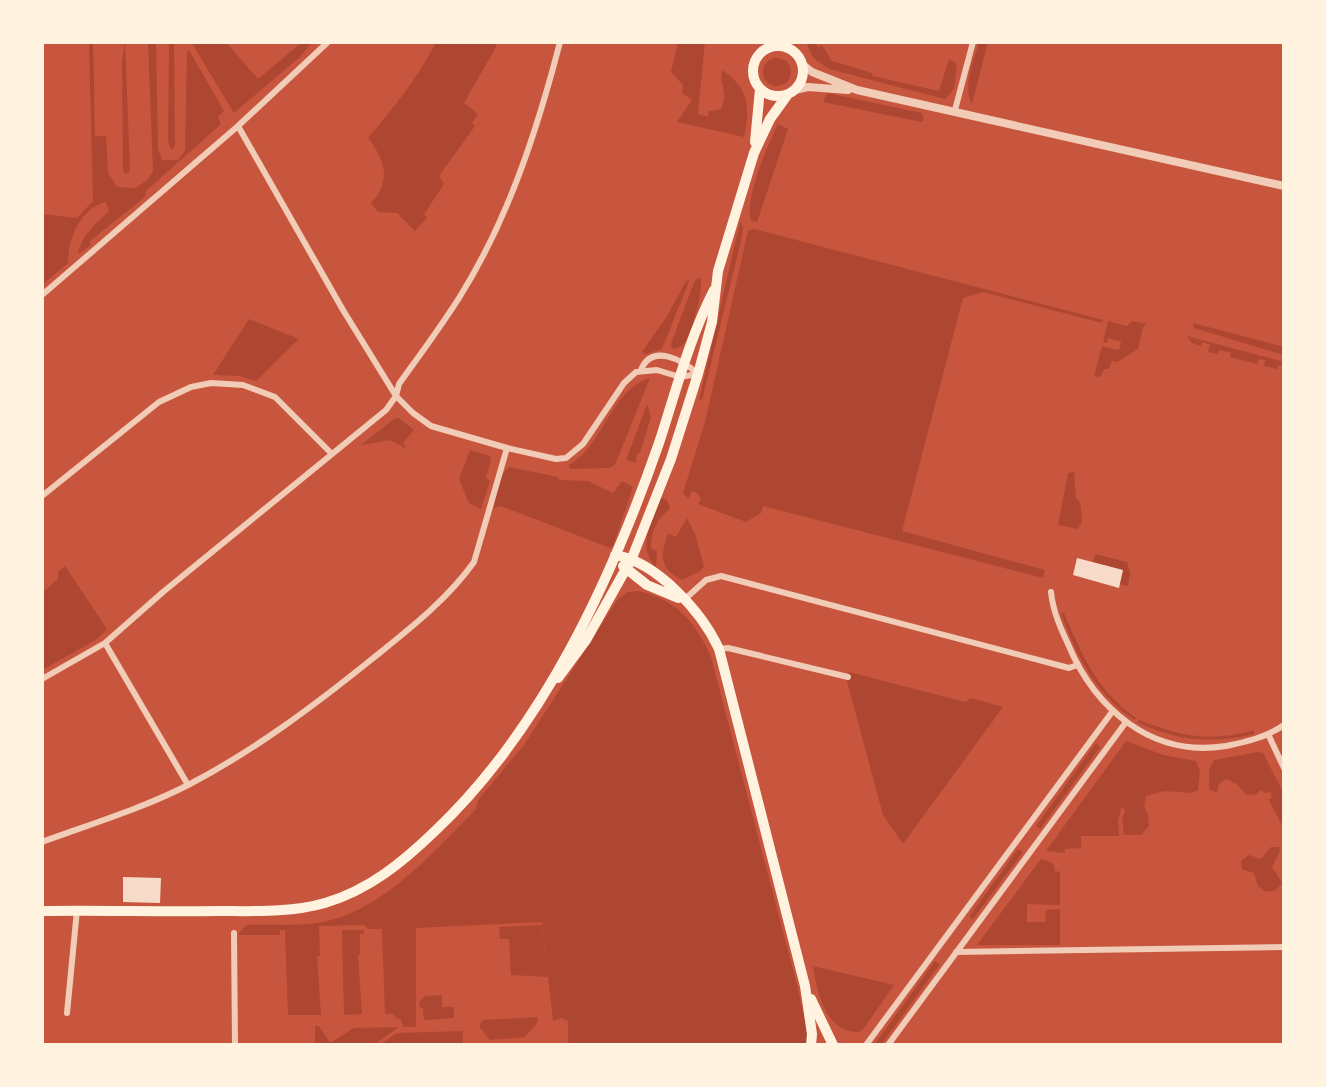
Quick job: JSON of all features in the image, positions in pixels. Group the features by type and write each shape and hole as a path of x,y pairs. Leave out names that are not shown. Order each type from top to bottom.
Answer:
{"main road":[{"path":"538,706 615,555 658,444 698,320 714,290 754,153 770,119 802,76 795,42"},
{"path":"754,153 760,89 754,76 754,66 759,55 772,45 782,47 800,60"},
{"path":"760,89 773,96 791,92"},
{"path":"42,911 287,910 324,903 357,891 396,866 467,801 501,760 586,640 632,558 671,459 698,374 712,322 714,290"},
{"path":"615,555 632,558 656,573 706,624 719,649 805,986 811,1045"},
{"path":"615,555 626,570 647,585 684,600"},
{"path":"805,986 833,1045"}],"street":[{"path":"42,295 238,126 328,42"},
{"path":"42,679 105,643 386,410 396,396 399,384 459,298 505,210 532,138 560,42"},
{"path":"955,110 973,42"},
{"path":"800,60 812,72 857,90"},
{"path":"791,92 808,87 857,90 1284,186"},
{"path":"238,126 396,396 431,426 507,448 556,459 566,458 583,444 624,383 649,359 663,355 684,361 698,374"},
{"path":"641,370 657,370 680,377 698,374"},
{"path":"42,496 159,402 182,391 211,383 243,385 275,397 332,454"},
{"path":"42,842 188,785 253,746 323,698 397,639 463,578 474,562 507,448"},
{"path":"684,600 706,580 721,576 1069,668 1077,665"},
{"path":"1051,592 1054,612 1077,665 1095,693 1112,712 1143,733 1164,743 1187,748 1216,747 1283,729"},
{"path":"105,643 188,785"},
{"path":"719,649 728,648 848,677"},
{"path":"866,1045 1112,712"},
{"path":"888,1045 1126,722"},
{"path":"1268,734 1284,768"},
{"path":"67,1013 77,910"},
{"path":"234,933 235,1045"},
{"path":"955,952 1284,947"}],"shaded area":[{"path":"89,42 93,42 95,136 106,136 108,173 117,187 136,188 153,171 148,42 156,42 158,149 162,160 178,160 185,151 187,51 224,111 218,117 221,124 146,191 145,197 78,254 86,235 109,211 106,202 89,211 73,235 68,263 42,285 42,214 77,218 93,201"},
{"path":"125,42 130,170 126,174 123,171 122,61"},
{"path":"169,42 174,42 175,146 171,150 168,141"},
{"path":"191,42 226,42 258,79 302,42 312,42 301,56 234,113"},
{"path":"436,42 496,42 496,47 464,103 478,114 472,123 475,126 439,176 444,184 424,214 427,218 415,231 397,213 378,212 371,203 382,187 384,170 379,154 368,138 413,80"},
{"path":"678,42 705,42 698,114 708,117 709,111 721,109 724,98 722,70 738,84 746,99 744,137 677,122 692,100 682,93 683,85 671,72"},
{"path":"806,42 815,42 818,47 822,45 832,61 872,73 873,76 939,91 949,59 957,64 954,89 945,99 829,69 813,58"},
{"path":"979,42 988,42 972,104 968,89"},
{"path":"777,58 787,62 791,72 787,82 777,86 767,82 763,72 767,62"},
{"path":"827,93 922,113 924,119 922,122 823,102"},
{"path":"778,124 788,129 757,222 751,221 754,186"},
{"path":"740,222 743,226 741,241 702,400 699,400"},
{"path":"754,229 1103,320 1102,323 983,292 963,298 902,531 1045,570 1043,578 763,506 761,513 746,522 698,504 701,499 696,492 691,491 689,499 683,493 705,422 748,231"},
{"path":"700,278 699,300 691,329 684,344 674,349 671,347 672,341 695,280"},
{"path":"690,279 662,349 646,354 642,352 686,281"},
{"path":"249,319 299,339 256,381 240,376 213,375"},
{"path":"1108,321 1127,326 1132,321 1147,324 1143,327 1138,349 1117,362 1112,361 1109,369 1104,369 1101,376 1096,377 1102,346 1119,350 1121,342 1108,338 1107,343 1103,342"},
{"path":"1193,323 1284,347 1284,355 1194,328"},
{"path":"1187,336 1284,362 1284,366 1278,365 1277,369 1264,366 1265,360 1259,359 1257,364 1230,357 1231,353 1220,350 1218,354 1208,352 1210,345 1192,343"},
{"path":"650,378 615,465 609,468 570,469 569,465 591,445 625,394 636,384"},
{"path":"647,404 651,417 636,463 626,460"},
{"path":"399,418 414,430 403,443 407,449 390,440 361,445 394,419"},
{"path":"470,450 491,459 486,478 490,481 481,509 469,503 459,479"},
{"path":"509,467 558,477 559,480 588,481 613,493 622,481 633,487 613,546 610,548 501,506 494,508 500,480"},
{"path":"1074,472 1082,521 1078,529 1058,525 1068,473"},
{"path":"661,498 667,500 670,509 661,517 653,532 651,549 657,551 656,567 650,559 646,542"},
{"path":"687,518 704,566 701,571 682,580 665,566 663,555 668,533 676,537"},
{"path":"1095,554 1127,562 1130,573 1128,586 1119,584 1122,570 1093,562"},
{"path":"65,566 107,629 96,640 42,670 42,593 58,579 58,572"},
{"path":"638,591 663,600 683,614 699,633 711,657 798,989 807,1045 568,1045 568,1021 562,1018 553,1021 542,922 416,928 416,1027 404,1027 393,1014 385,1014 382,929 368,929 364,925 319,926 320,956 317,956 321,1015 288,1015 285,930 280,930 280,935 238,935 246,925 297,925 327,921 369,904 408,876 476,809 478,800 524,745 618,599 628,592"},
{"path":"1064,613 1092,671 1135,720 1109,699 1089,673 1067,630 1061,614"},
{"path":"849,672 965,702 971,698 1003,707 903,844 883,815 847,681"},
{"path":"1139,720 1195,736 1223,736 1254,730 1254,734 1223,739 1194,739 1166,733 1137,722"},
{"path":"1126,741 1163,755 1196,761 1200,771 1198,790 1192,793 1164,791 1146,796 1144,806 1149,826 1141,835 1124,835 1122,819 1125,810 1122,807 1118,820 1119,836 1081,836 1081,848 1065,849 1065,853 1046,851"},
{"path":"1096,743 1100,747 1040,829 1036,826"},
{"path":"1263,753 1284,794 1284,829 1269,800 1271,792 1261,790 1246,795 1237,784 1226,779 1219,784 1217,793 1209,789 1209,770 1214,760"},
{"path":"1271,847 1279,847 1272,867 1282,883 1276,890 1266,892 1258,886 1254,873 1242,869 1241,861 1249,855 1261,859"},
{"path":"1018,849 1023,852 973,919 969,917"},
{"path":"1041,859 1053,863 1055,871 1060,872 1060,905 1027,904 1027,922 1045,922 1046,910 1060,909 1060,945 977,945"},
{"path":"542,925 548,977 511,975 509,939 500,939 499,927"},
{"path":"342,930 364,930 364,934 360,934 358,955 362,1014 344,1015"},
{"path":"935,961 940,964 881,1045 874,1045"},
{"path":"813,966 894,985 864,1028 859,1032 848,1031 838,1026 825,1010"},
{"path":"442,995 442,1007 454,1007 454,1018 424,1020 419,1002 425,996"},
{"path":"538,1017 537,1023 525,1037 490,1040 479,1026 483,1020"},
{"path":"315,1026 319,1026 330,1043 354,1028 399,1027 375,1044 315,1045"},
{"path":"463,1031 463,1045 379,1045 397,1033"}],"building":[{"path":"1077,558 1123,570 1119,588 1073,575"},
{"path":"123,877 161,878 160,903 123,902"}]}
